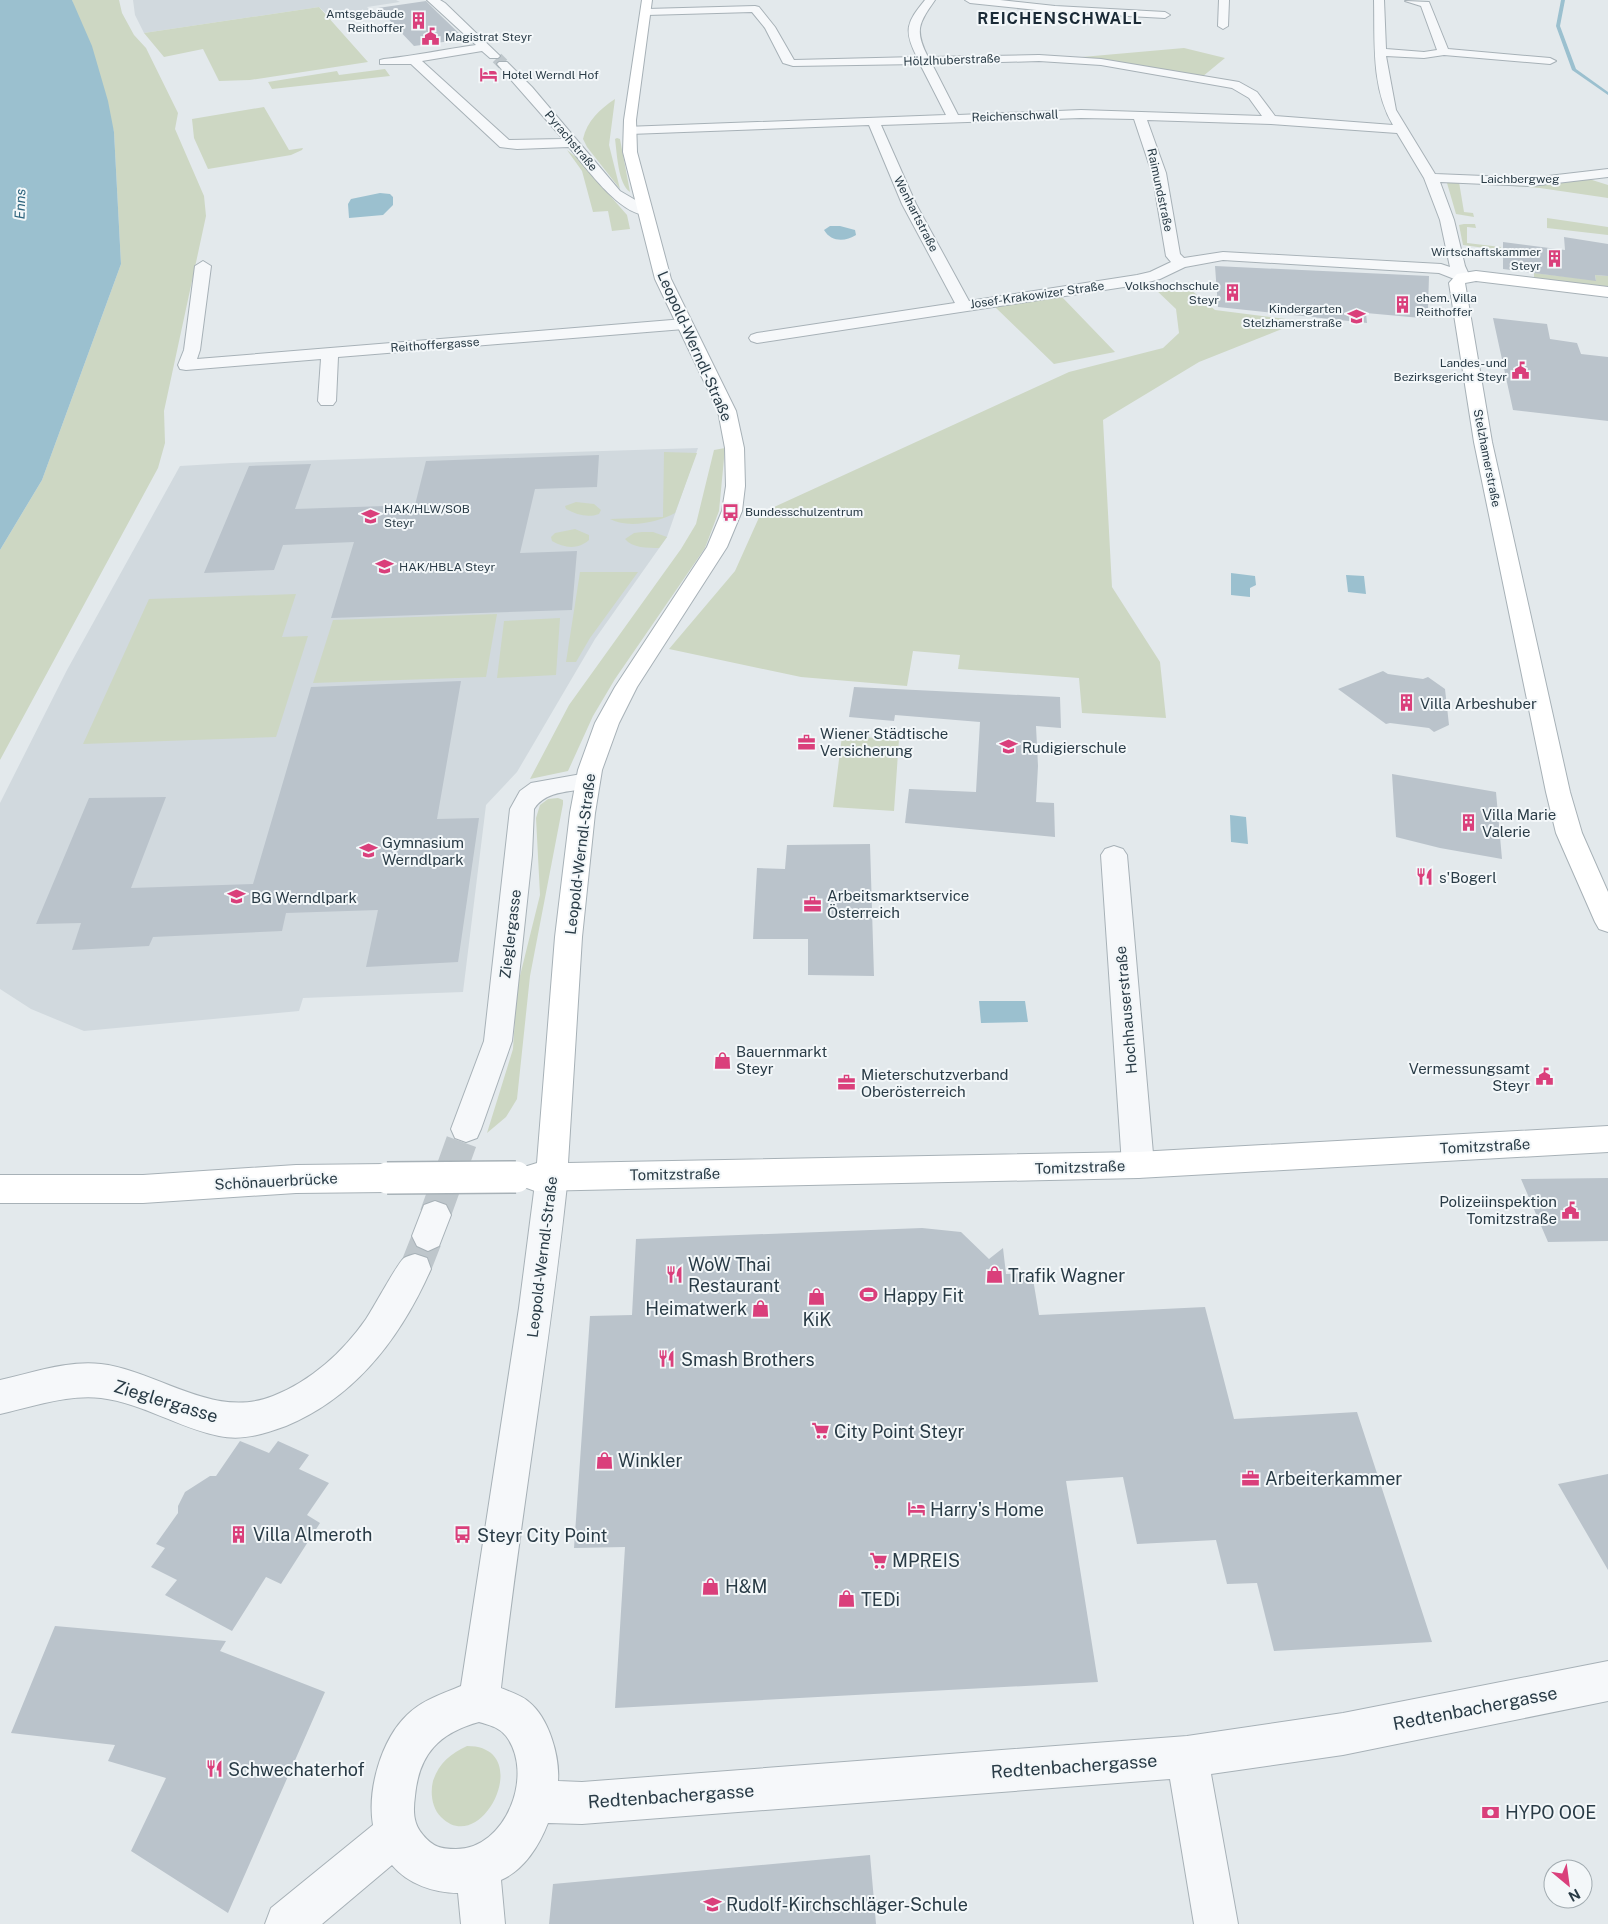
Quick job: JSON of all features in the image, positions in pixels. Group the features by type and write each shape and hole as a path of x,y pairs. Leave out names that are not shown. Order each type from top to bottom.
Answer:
{"street":[{"name":"Pyrachstraße","path":"432,0 441,5 486,47 528,90 615,194 644,210"},
{"path":"930,0 915,19 915,42 954,118"},
{"path":"970,0 1055,9 1165,14"},
{"path":"1223,26 1224,0"},
{"name":"Stelzhamerstraße","path":"1379,0 1384,85 1390,110 1431,178 1447,220 1457,266 1462,277 1457,283 1458,295 1483,442 1554,776 1569,833 1608,922"},
{"path":"1410,1 1425,4 1444,52"},
{"name":"Hölzlhuberstraße","path":"647,6 755,9 770,27 787,61 793,63 1059,59 1178,74 1221,82 1245,90 1253,95 1271,120"},
{"name":"Leopold-Werndl-Straße","path":"479,1702 488,1626 543,1270 552,1176 571,913 587,781 598,744 615,705 636,669 705,569 721,539 731,512 735,493 733,432 726,408 663,279 634,173 630,130 647,6"},
{"path":"384,62 414,60 441,53 486,47"},
{"path":"1381,52 1424,55 1444,52 1550,61"},
{"path":"414,60 505,144 571,143"},
{"name":"Reichenschwall","path":"630,130 954,118 1139,115 1271,120 1400,129"},
{"name":"Raimundstraße","path":"1139,115 1159,173 1173,256 1181,263"},
{"name":"Wenhartstraße","path":"873,121 909,204 964,306"},
{"name":"Laichbergweg","path":"1431,178 1531,182 1608,173"},
{"name":"Josef-Krakowizer Straße","path":"757,338 1137,280 1154,276 1181,263 1223,256 1267,257 1441,269 1462,277"},
{"name":"Reithoffergasse","path":"203,266 192,350 186,365 684,324"},
{"path":"1462,277 1496,278 1608,292"},
{"path":"327,401 330,353"},
{"name":"Zieglergasse","path":"466,1129 498,1041 519,855 522,809 529,798 540,789 587,781"},
{"name":"Hochhauserstraße","path":"1114,855 1138,1165"},
{"name":"Tomitzstraße","path":"552,1176 1022,1169 1138,1165 1608,1139"},
{"name":"Schönauerbrücke","path":"0,1190 143,1189 296,1179 552,1176"},
{"name":"Zieglergasse","path":"0,1397 56,1385 100,1380 220,1419 258,1419 310,1396 339,1377 366,1348 416,1269"},
{"name":"Redtenbachergasse","path":"535,1802 582,1803 1187,1757 1343,1734 1608,1681"},
{"path":"479,1702 504,1709 519,1720 530,1736 537,1756 539,1779 535,1802 519,1836 494,1861 478,1868 453,1873 429,1869 410,1855 397,1833 392,1801 398,1768 404,1752 430,1722 448,1710 479,1702"},
{"path":"1187,1757 1216,1924"},
{"path":"287,1924 397,1833"},
{"path":"478,1868 483,1924"}],"shaded area":[{"path":"133,0 396,0 400,2 367,7 370,10 329,16 319,7 144,33 135,15"},
{"name":"BG Werndlpark","path":"698,448 667,537 595,639 517,772 486,805 463,992 303,998 299,1011 84,1031 31,1009 0,989 0,803 67,670 180,466"}],"green space":[{"path":"72,0 119,0 122,13 134,35 146,48 178,113 175,129 204,196 206,216 164,411 165,443 158,468 0,760 0,550 42,480 121,264 114,132"},
{"path":"319,7 368,62 250,80 219,81 203,49 164,57 144,33"},
{"path":"1184,48 1225,58 1202,77 1082,57"},
{"path":"385,69 390,76 272,89 268,82 337,71 339,75"},
{"path":"615,99 609,145 620,189 587,147 583,139 595,116"},
{"path":"264,107 289,150 303,148 302,150 291,155 208,169 194,138 192,119"},
{"path":"615,139 620,139 630,192 623,182 617,160"},
{"path":"567,150 577,158 627,215 630,229 612,231 608,211 593,212 582,171"},
{"path":"1589,179 1608,185 1608,198 1540,188 1459,182 1543,185"},
{"path":"1459,182 1464,212 1473,213 1474,217 1456,214 1447,183"},
{"path":"1547,218 1608,227 1608,235 1547,228"},
{"path":"1475,224 1476,228 1467,227 1467,243 1501,247 1500,250 1463,245 1459,225"},
{"path":"1534,273 1596,280 1595,275 1608,276 1608,287 1534,278"},
{"path":"1185,285 1215,310 1302,321 1199,362 1103,420 1112,587 1160,662 1166,718 1082,713 1079,678 958,669 960,655 913,651 907,686 801,677 669,649 735,571 761,513 1069,372 1163,348 1179,333 1176,309 1154,288"},
{"path":"1062,297 1115,352 1054,364 995,307"},
{"path":"725,448 719,511 705,548 615,679 593,716 568,771 530,779 569,705 681,549 696,524 714,450"},
{"path":"664,452 697,453 675,513 660,519 634,524 626,524 610,519 663,517"},
{"path":"576,502 594,504 601,510 599,514 587,516 566,509 565,506"},
{"path":"575,529 589,535 589,540 576,547 561,545 552,541 551,537 555,533"},
{"path":"653,532 667,537 659,548 636,546 625,539 634,533"},
{"path":"580,572 638,572 590,638 576,662 566,662"},
{"path":"296,594 282,637 308,636 276,737 83,744 149,599"},
{"path":"497,614 486,677 313,683 333,620"},
{"path":"560,618 556,675 497,678 504,621"},
{"path":"842,736 899,739 894,811 833,807"},
{"path":"558,798 563,800 563,804 530,976 517,1099 506,1117 487,1133 513,1049 517,988 540,895 536,818 540,805 548,799"},
{"path":"467,1746 488,1751 498,1763 500,1780 496,1797 486,1813 472,1824 457,1826 441,1817 438,1813 433,1800 432,1786 435,1775 442,1764 455,1752"}],"water":[{"name":"Enns","path":"0,0 72,0 92,46 108,101 114,132 121,264 42,480 0,550"},
{"path":"380,193 390,194 393,197 393,205 383,215 349,218 348,204 351,199"},
{"path":"830,226 840,226 855,230 856,235 843,240 834,239 824,230"},
{"path":"1231,573 1255,576 1256,585 1250,588 1250,597 1231,595"},
{"path":"1346,575 1364,576 1366,594 1348,592"},
{"path":"1230,815 1246,817 1248,844 1231,842"},
{"path":"979,1001 1025,1001 1028,1022 981,1023"}],"building":[{"name":"Amtsgebäude Reithoffer","path":"426,1 465,39 414,46 378,8"},
{"name":"Wirtschaftskammer Steyr","path":"1564,237 1608,244 1608,276 1595,275 1596,281 1503,269 1503,242 1565,250"},
{"path":"1215,266 1429,276 1428,308 1420,312 1421,318 1366,313 1367,323 1218,307"},
{"name":"Landes- und Bezirksgericht Steyr","path":"1493,318 1547,324 1550,339 1577,343 1581,354 1608,357 1608,421 1513,410"},
{"path":"599,455 597,487 535,489 520,553 577,551 572,610 331,618 354,542 283,545 274,570 204,573 249,466 311,464 295,509 415,505 426,461"},
{"name":"Villa Arbeshuber","path":"1383,671 1388,674 1423,679 1428,677 1445,689 1449,725 1434,732 1429,728 1386,724 1338,689"},
{"name":"Gymnasium Werndlpark","path":"461,681 437,819 479,818 458,962 366,967 378,910 286,913 282,931 153,937 149,946 72,950 81,923 36,924 89,798 166,797 131,888 253,884 311,687"},
{"name":"Rudigierschule","path":"854,687 1060,697 1061,728 1036,726 1038,766 1036,802 1054,803 1055,837 905,823 909,789 976,792 980,722 895,715 894,721 849,717"},
{"name":"Villa Marie Valerie","path":"1392,774 1496,792 1502,859 1440,848 1396,837"},
{"name":"Arbeitsmarktservice Österreich","path":"870,844 874,976 808,975 808,939 753,939 757,868 785,869 787,845"},
{"name":"Polizeiinspektion Tomitzstraße","path":"1608,1178 1608,1241 1548,1242 1521,1179"},
{"name":"City Point Steyr","path":"922,1228 961,1232 989,1259 1003,1248 1006,1274 1032,1273 1039,1315 1205,1307 1234,1419 1357,1412 1432,1642 1274,1651 1257,1583 1227,1584 1216,1540 1137,1544 1123,1477 1066,1481 1098,1682 615,1708 625,1547 574,1548 590,1316 632,1315 636,1239"},
{"name":"Villa Almeroth","path":"240,1441 269,1453 278,1441 309,1455 299,1469 329,1483 307,1515 320,1523 281,1584 266,1577 232,1631 165,1595 177,1580 151,1567 165,1548 156,1544 178,1513 178,1506 185,1492 210,1476 216,1476"},
{"path":"1608,1474 1608,1570 1558,1484"},
{"name":"Schwechaterhof","path":"55,1626 226,1641 220,1651 325,1692 228,1913 131,1851 166,1778 108,1761 115,1745 11,1733"},
{"name":"Rudolf-Kirchschläger-Schule","path":"870,1855 876,1924 549,1924 553,1884"}],"waterway":[{"path":"1563,0 1558,26 1574,70 1608,94"}],"tunnel":[{"path":"497,58 503,64"},
{"path":"435,1215 466,1129"},
{"path":"415,1269 428,1236"}],"place":[{"name":"Amtsgebäude Reithoffer","path":"418,21"},
{"name":"Magistrat Steyr","path":"431,37"},
{"name":"Hotel Werndl Hof","path":"488,75"},
{"name":"Wirtschaftskammer Steyr","path":"1555,259"},
{"name":"Volkshochschule Steyr","path":"1233,293"},
{"name":"ehem. Villa Reithoffer","path":"1402,305"},
{"name":"Kindergarten Stelzhamerstraße","path":"1356,316"},
{"name":"Landes- und Bezirksgericht Steyr","path":"1521,370"},
{"name":"Bundesschulzentrum","path":"731,512"},
{"name":"HAK/HLW/SOB Steyr","path":"370,516"},
{"name":"HAK/HBLA Steyr","path":"385,567"},
{"name":"Villa Arbeshuber","path":"1406,703"},
{"name":"Wiener Städtische Versicherung","path":"806,742"},
{"name":"Rudigierschule","path":"1008,747"},
{"name":"Villa Marie Valerie","path":"1468,823"},
{"name":"Gymnasium Werndlpark","path":"368,851"},
{"name":"s'Bogerl","path":"1425,877"},
{"name":"BG Werndlpark","path":"237,897"},
{"name":"Arbeitsmarktservice Österreich","path":"813,904"},
{"name":"Bauernmarkt Steyr","path":"722,1060"},
{"name":"Vermessungsamt Steyr","path":"1544,1077"},
{"name":"Mieterschutzverband Oberösterreich","path":"847,1083"},
{"name":"Polizeiinspektion Tomitzstraße","path":"1571,1210"},
{"name":"WoW Thai Restaurant","path":"674,1274"},
{"name":"Trafik Wagner","path":"994,1275"},
{"name":"Happy Fit","path":"869,1295"},
{"name":"KiK","path":"817,1296"},
{"name":"Heimatwerk","path":"761,1308"},
{"name":"Smash Brothers","path":"667,1359"},
{"name":"City Point Steyr","path":"820,1431"},
{"name":"Winkler","path":"604,1460"},
{"name":"Arbeiterkammer","path":"1251,1478"},
{"name":"Harry's Home","path":"916,1509"},
{"name":"Villa Almeroth","path":"239,1534"},
{"name":"Steyr City Point","path":"463,1535"},
{"name":"MPREIS","path":"878,1560"},
{"name":"H&M","path":"711,1586"},
{"name":"TEDi","path":"847,1599"},
{"name":"Schwechaterhof","path":"214,1769"},
{"name":"HYPO OOE","path":"1491,1812"},
{"name":"Rudolf-Kirchschläger-Schule","path":"712,1904"}],"district":[{"name":"REICHENSCHWALL","path":"1060,18"}]}
